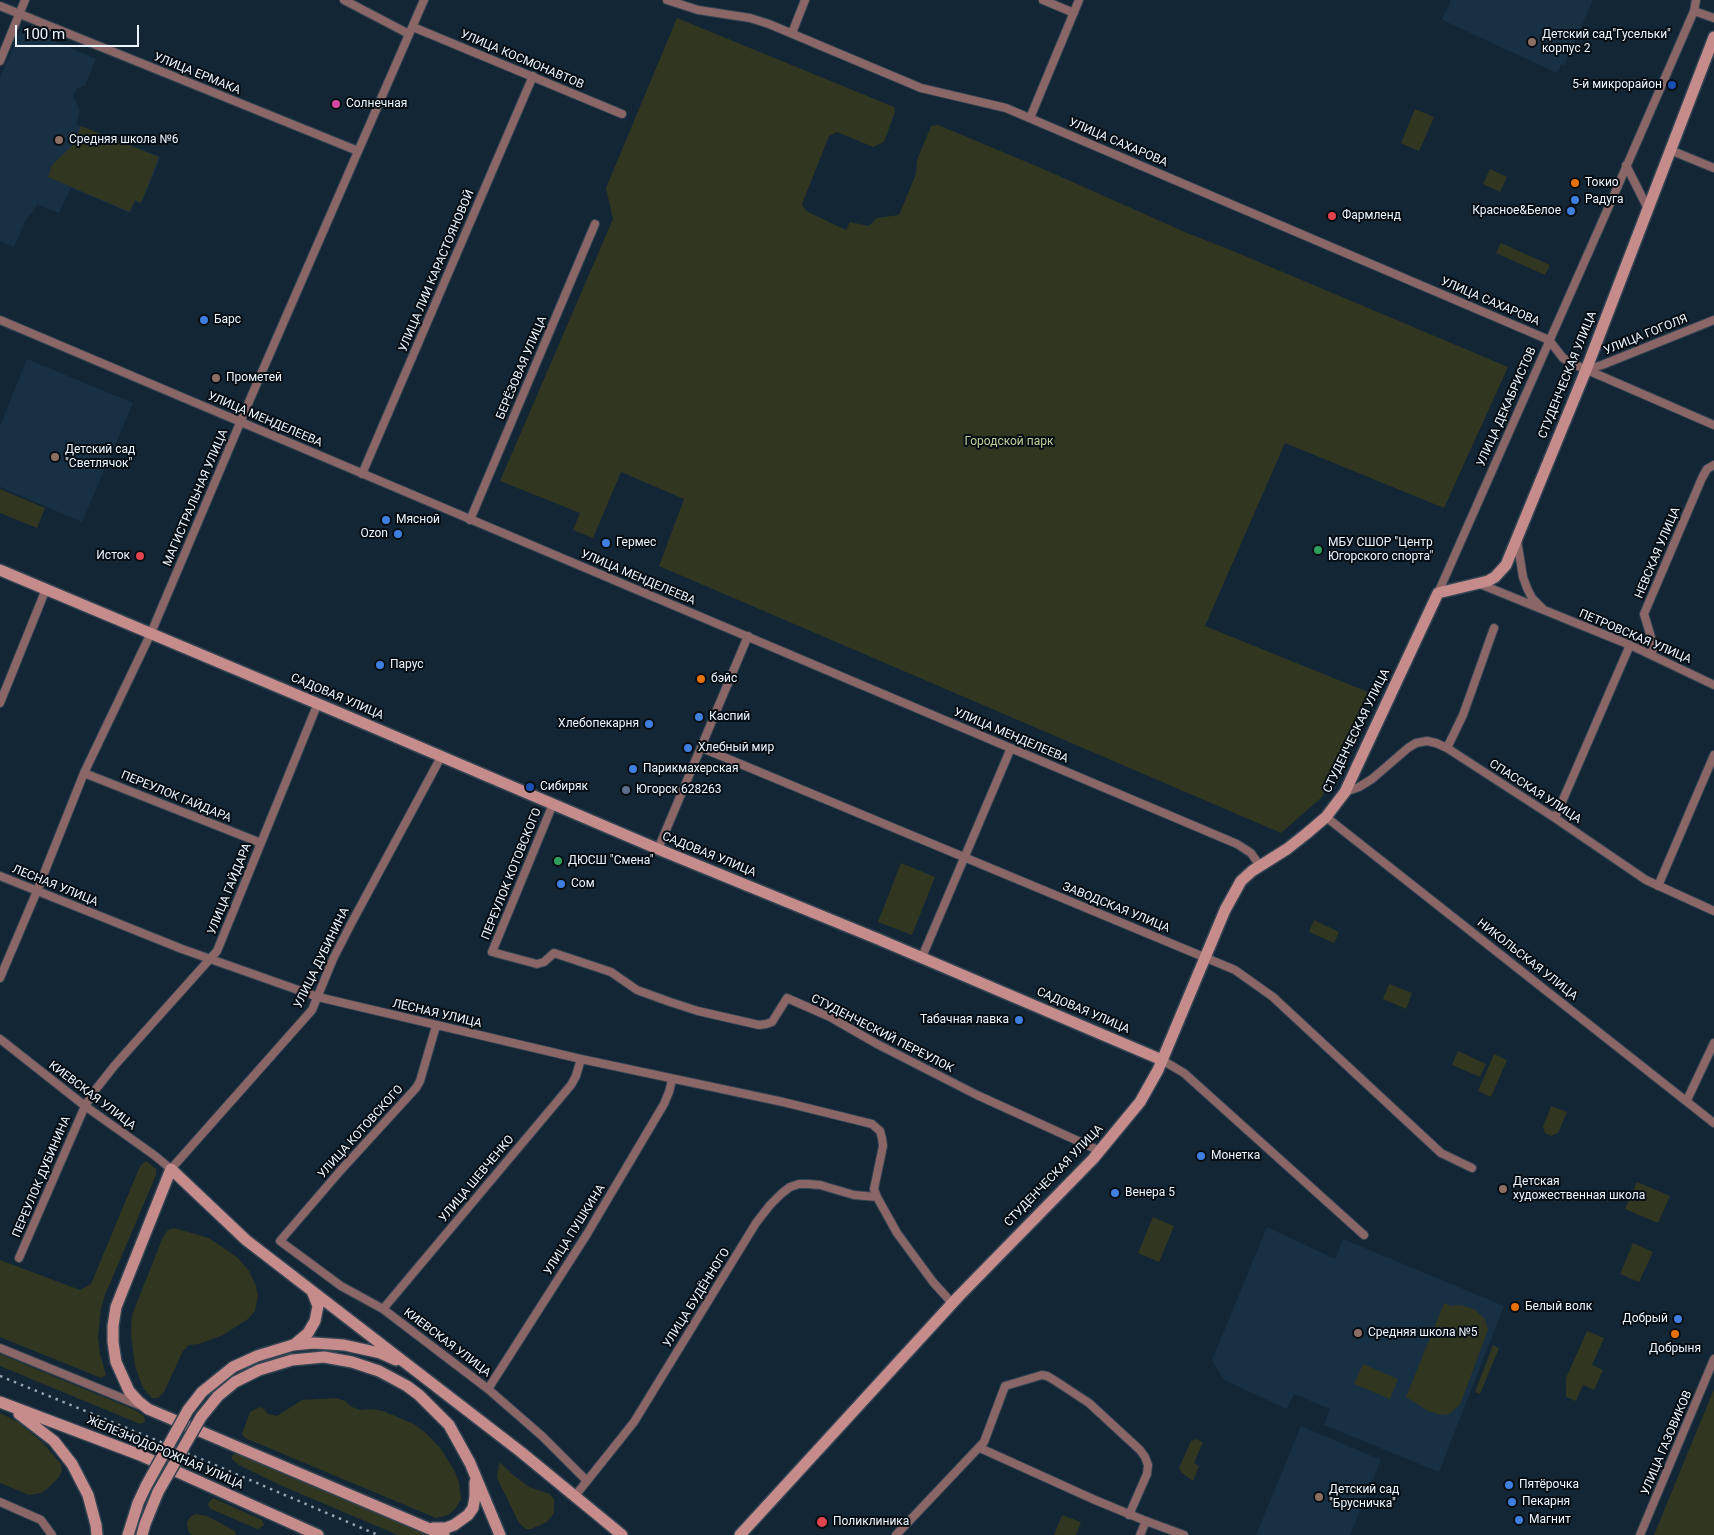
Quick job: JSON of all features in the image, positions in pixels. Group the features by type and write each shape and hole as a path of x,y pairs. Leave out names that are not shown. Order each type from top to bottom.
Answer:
{"street":[{"path":"0,61 25,0"},
{"name":"УЛИЦА КОСМОНАВТОВ","path":"344,0 411,30 533,76 622,114"},
{"name":"МАГИСТРАЛЬНАЯ УЛИЦА","path":"0,978 84,773 151,632 424,0"},
{"name":"УЛИЦА САХАРОВА","path":"667,0 698,10 750,18 792,33 864,66 921,88 991,104 1030,118 1549,340"},
{"path":"792,33 805,0"},
{"path":"1043,0 1074,13"},
{"path":"1030,118 1079,0"},
{"name":"УЛИЦА ДЕКАБРИСТОВ","path":"1438,593 1617,188 1694,11 1696,0"},
{"name":"УЛИЦА ЕРМАКА","path":"0,6 358,151"},
{"path":"1694,11 1714,18"},
{"name":"СТУДЕНЧЕСКАЯ УЛИЦА","path":"740,1535 952,1304 1100,1151 1145,1095 1162,1060 1235,889 1246,876 1296,843 1326,817 1345,792 1438,593 1488,581 1506,565 1586,370 1714,37"},
{"name":"УЛИЦА ЛИИ КАРАСТОЯНОВОЙ","path":"362,474 533,76"},
{"path":"1670,150 1714,168"},
{"path":"1626,165 1648,208"},
{"name":"БЕРЁЗОВАЯ УЛИЦА","path":"470,520 595,224"},
{"name":"УЛИЦА МЕНДЕЛЕЕВА","path":"0,320 1237,844 1251,853 1260,866"},
{"name":"УЛИЦА ГОГОЛЯ","path":"1586,370 1714,320"},
{"path":"1549,340 1564,358 1586,370 1714,425"},
{"name":"НЕВСКАЯ УЛИЦА","path":"1651,654 1654,647 1644,614 1702,478 1707,469 1714,464"},
{"name":"ПЕТРОВСКАЯ УЛИЦА","path":"1517,539 1523,577 1527,588 1532,598 1546,612"},
{"name":"САДОВАЯ УЛИЦА","path":"0,570 151,632 658,849 1162,1060 1184,1073 1364,1235"},
{"name":"ПЕТРОВСКАЯ УЛИЦА","path":"1479,584 1498,590 1546,612 1651,654 1714,685"},
{"path":"0,703 46,589"},
{"path":"1447,748 1463,715 1494,628"},
{"path":"658,849 748,636"},
{"path":"1555,818 1630,645"},
{"name":"УЛИЦА ГАЙДАРА","path":"85,1106 115,1065 217,951 318,704"},
{"name":"СПАССКАЯ УЛИЦА","path":"1345,792 1359,787 1372,779 1408,748 1427,742 1436,743 1447,748 1555,818 1646,880 1714,911"},
{"name":"ЗАВОДСКАЯ УЛИЦА","path":"702,748 1235,970 1259,986 1441,1153 1472,1168"},
{"path":"922,958 1011,748"},
{"path":"1658,886 1714,755"},
{"name":"УЛИЦА ДУБИНИНА","path":"172,1169 312,1010 333,959 441,756"},
{"name":"ПЕРЕУЛОК ГАЙДАРА","path":"84,773 261,843"},
{"name":"ПЕРЕУЛОК КОТОВСКОГО","path":"492,952 553,804"},
{"name":"НИКОЛЬСКАЯ УЛИЦА","path":"1326,817 1714,1123"},
{"name":"ЛЕСНАЯ УЛИЦА","path":"0,876 210,959 318,997 672,1080 863,1121 875,1126 880,1131 882,1138 883,1146 874,1189 877,1197"},
{"name":"СТУДЕНЧЕСКИЙ ПЕРЕУЛОК","path":"492,952 537,964 544,962 554,953 611,972 637,990 698,1012 759,1025 772,1022 787,998 830,1017 877,1044 977,1095 1100,1151"},
{"name":"УЛИЦА КОТОВСКОГО","path":"280,1241 341,1170 416,1088 420,1082 436,1026"},
{"name":"КИЕВСКАЯ УЛИЦА","path":"0,1039 85,1106 172,1169"},
{"path":"1687,1100 1714,1043"},
{"name":"УЛИЦА ШЕВЧЕНКО","path":"383,1309 571,1085 581,1059"},
{"name":"УЛИЦА ПУШКИНА","path":"488,1389 587,1234 664,1104 672,1080"},
{"name":"ПЕРЕУЛОК ДУБИНИНА","path":"20,1258 85,1106"},
{"path":"148,1409 129,1390 116,1362 113,1326 116,1307 172,1169 246,1240 420,1373 622,1535"},
{"name":"УЛИЦА БУДЁННОГО","path":"575,1496 634,1422 756,1223 781,1194 790,1187 808,1184 820,1185 854,1195 877,1197"},
{"path":"877,1197 897,1233 933,1282 952,1304"},
{"name":"КИЕВСКАЯ УЛИЦА","path":"280,1241 341,1286 383,1309 488,1389 542,1436 587,1481"},
{"path":"293,1345 308,1333 315,1321 318,1306 312,1291"},
{"path":"128,1535 138,1503 146,1486 188,1410 213,1381 233,1367 257,1356 293,1345 330,1343 362,1348 397,1361 420,1373"},
{"path":"0,1348 444,1535"},
{"path":"142,1535 158,1492 200,1417 226,1388 244,1376 259,1370 292,1360 324,1357 340,1359 379,1371 419,1395 449,1426 470,1463 500,1535"},
{"name":"УЛИЦА ГАЗОВИКОВ","path":"1640,1535 1714,1359"},
{"path":"896,1535 980,1448 988,1435 1005,1386 1036,1376 1047,1376 1088,1403 1140,1450 1148,1465 1147,1474 1129,1515"},
{"path":"3,1403 44,1432 54,1441 72,1464 88,1495 97,1535"},
{"name":"ЖЕЛЕЗНОДОРОЖНАЯ УЛИЦА","path":"3,1403 149,1458 318,1535"},
{"path":"980,1448 1129,1515 1184,1535"},
{"path":"425,1528 446,1528 454,1525 468,1515 473,1508 475,1485 470,1463"},
{"path":"0,1502 41,1520 52,1535"},
{"path":"746,1535 753,1521"},
{"path":"1140,1535 1146,1521"},
{"path":"608,1535 622,1535"}],"shaded area":[{"name":"Детский сад\"Гусельки\" корпус 2","path":"1451,0 1593,0 1564,66 1561,64 1557,73 1442,20"},
{"name":"Средняя школа №6","path":"22,27 96,59 85,86 77,88 73,96 80,111 76,124 161,157 141,204 135,201 130,213 71,188 59,213 37,204 34,211 27,217 14,247 0,241 0,77"},
{"name":"Детский сад \"Светлячок\"","path":"27,359 133,403 82,522 0,487 0,426"},
{"name":"Средняя школа №5","path":"1267,1227 1335,1259 1343,1239 1504,1306 1439,1472 1324,1425 1330,1409 1294,1394 1287,1409 1224,1380 1212,1360"},
{"name":"Детский сад \"Брусничка\"","path":"1301,1426 1381,1460 1350,1535 1256,1535"}],"green space":[{"name":"Городской парк","path":"677,18 894,107 895,112 884,142 873,147 837,132 829,136 802,204 806,211 846,230 850,222 869,226 877,218 899,215 916,174 917,160 931,126 938,125 1041,168 1187,233 1508,367 1444,508 1285,443 1205,626 1368,692 1322,797 1281,833 659,566 684,499 621,472 593,538 573,530 580,513 500,481 613,219 606,188"},
{"path":"1415,109 1434,117 1419,151 1401,143"},
{"path":"81,126 159,157 141,203 135,200 130,212 48,177 52,165 74,144"},
{"path":"1490,169 1507,177 1500,192 1483,184"},
{"path":"1501,243 1550,265 1545,275 1496,253"},
{"path":"0,489 45,508 37,528 0,513"},
{"path":"901,863 935,877 912,935 878,922"},
{"path":"1314,920 1339,932 1334,943 1309,932"},
{"path":"1389,984 1412,993 1406,1009 1383,999"},
{"path":"1458,1051 1486,1064 1480,1077 1452,1065"},
{"path":"1494,1054 1507,1060 1491,1097 1478,1091"},
{"path":"1551,1106 1567,1112 1558,1133 1551,1136 1545,1133 1543,1127"},
{"path":"146,1161 156,1169 156,1175 101,1308 98,1337 100,1354 106,1375 101,1378 0,1337 0,1260 80,1290 91,1284 138,1171"},
{"path":"1637,1182 1670,1196 1658,1223 1625,1209"},
{"path":"1153,1217 1174,1226 1159,1262 1138,1253"},
{"path":"174,1228 209,1238 238,1258 249,1271 256,1286 258,1296 255,1311 248,1319 223,1335 199,1344 189,1345 183,1351 164,1392 158,1398 152,1398 143,1388 135,1366 131,1335 132,1315 163,1237 168,1230"},
{"path":"1633,1243 1653,1252 1639,1282 1620,1274"},
{"path":"1444,1303 1451,1306 1460,1305 1474,1309 1485,1319 1488,1330 1460,1405 1449,1414 1442,1415 1428,1411 1406,1397"},
{"path":"1587,1331 1604,1338 1592,1365 1603,1370 1594,1390 1583,1385 1576,1401 1566,1397 1566,1378"},
{"path":"1493,1345 1499,1348 1480,1394 1475,1392"},
{"path":"0,1354 135,1410 144,1416 145,1422 140,1424 0,1366"},
{"path":"1363,1364 1398,1379 1390,1399 1354,1384"},
{"path":"1714,1389 1714,1535 1654,1535"},
{"path":"336,1398 360,1410 372,1409 383,1411 414,1424 426,1433 441,1449 455,1472 459,1483 461,1499 455,1509 448,1515 436,1518 245,1438 242,1434 250,1412 255,1409 261,1407 268,1414 277,1416 302,1400"},
{"path":"0,1413 18,1422 43,1443 61,1464 62,1471 59,1477 41,1493 29,1495 0,1483"},
{"path":"1195,1439 1203,1442 1194,1463 1199,1466 1193,1481 1182,1473 1179,1468 1191,1441"},
{"path":"237,1452 429,1535 398,1535 282,1486 239,1465 232,1459 232,1456"},
{"path":"499,1463 529,1487 550,1494 554,1499 554,1513 547,1522 531,1529 526,1529 519,1523 497,1478"},
{"path":"213,1498 262,1520 264,1525 257,1529 211,1509 208,1505"},
{"path":"196,1514 207,1516 235,1531 236,1535 192,1535 188,1531 187,1522 191,1516"},
{"path":"1062,1515 1081,1522 1076,1535 1054,1535"}],"railway":[{"path":"0,1376 173,1447 378,1535"}],"place":[{"name":"Детский сад\"Гусельки\" корпус 2","path":"1532,42"},
{"name":"5-й микрорайон","path":"1672,85"},
{"name":"Солнечная","path":"336,104"},
{"name":"Средняя школа №6","path":"59,140"},
{"name":"Токио","path":"1575,183"},
{"name":"Радуга","path":"1575,200"},
{"name":"Красное&Белое","path":"1571,211"},
{"name":"Фармленд","path":"1332,216"},
{"name":"Барс","path":"204,320"},
{"name":"Прометей","path":"216,378"},
{"name":"Детский сад \"Светлячок\"","path":"55,457"},
{"name":"Мясной","path":"386,520"},
{"name":"Ozon","path":"398,534"},
{"name":"Гермес","path":"606,543"},
{"name":"МБУ СШОР \"Центр Югорского спорта\"","path":"1318,550"},
{"name":"Исток","path":"140,556"},
{"name":"Парус","path":"380,665"},
{"name":"бэйс","path":"701,679"},
{"name":"Каспий","path":"699,717"},
{"name":"Хлебопекарня","path":"649,724"},
{"name":"Хлебный мир","path":"688,748"},
{"name":"Парикмахерская","path":"633,769"},
{"name":"Сибиряк","path":"530,787"},
{"name":"Югорск 628263","path":"626,790"},
{"name":"ДЮСШ \"Смена\"","path":"558,861"},
{"name":"Сом","path":"561,884"},
{"name":"Табачная лавка","path":"1019,1020"},
{"name":"Монетка","path":"1201,1156"},
{"name":"Детская художественная школа","path":"1503,1189"},
{"name":"Венера 5","path":"1115,1193"},
{"name":"Белый волк","path":"1515,1307"},
{"name":"Добрый","path":"1678,1319"},
{"name":"Средняя школа №5","path":"1358,1333"},
{"name":"Добрыня","path":"1675,1334"},
{"name":"Пятёрочка","path":"1509,1485"},
{"name":"Детский сад \"Брусничка\"","path":"1319,1497"},
{"name":"Пекарня","path":"1512,1502"},
{"name":"Магнит","path":"1519,1520"},
{"name":"Поликлиника","path":"822,1522"}]}
